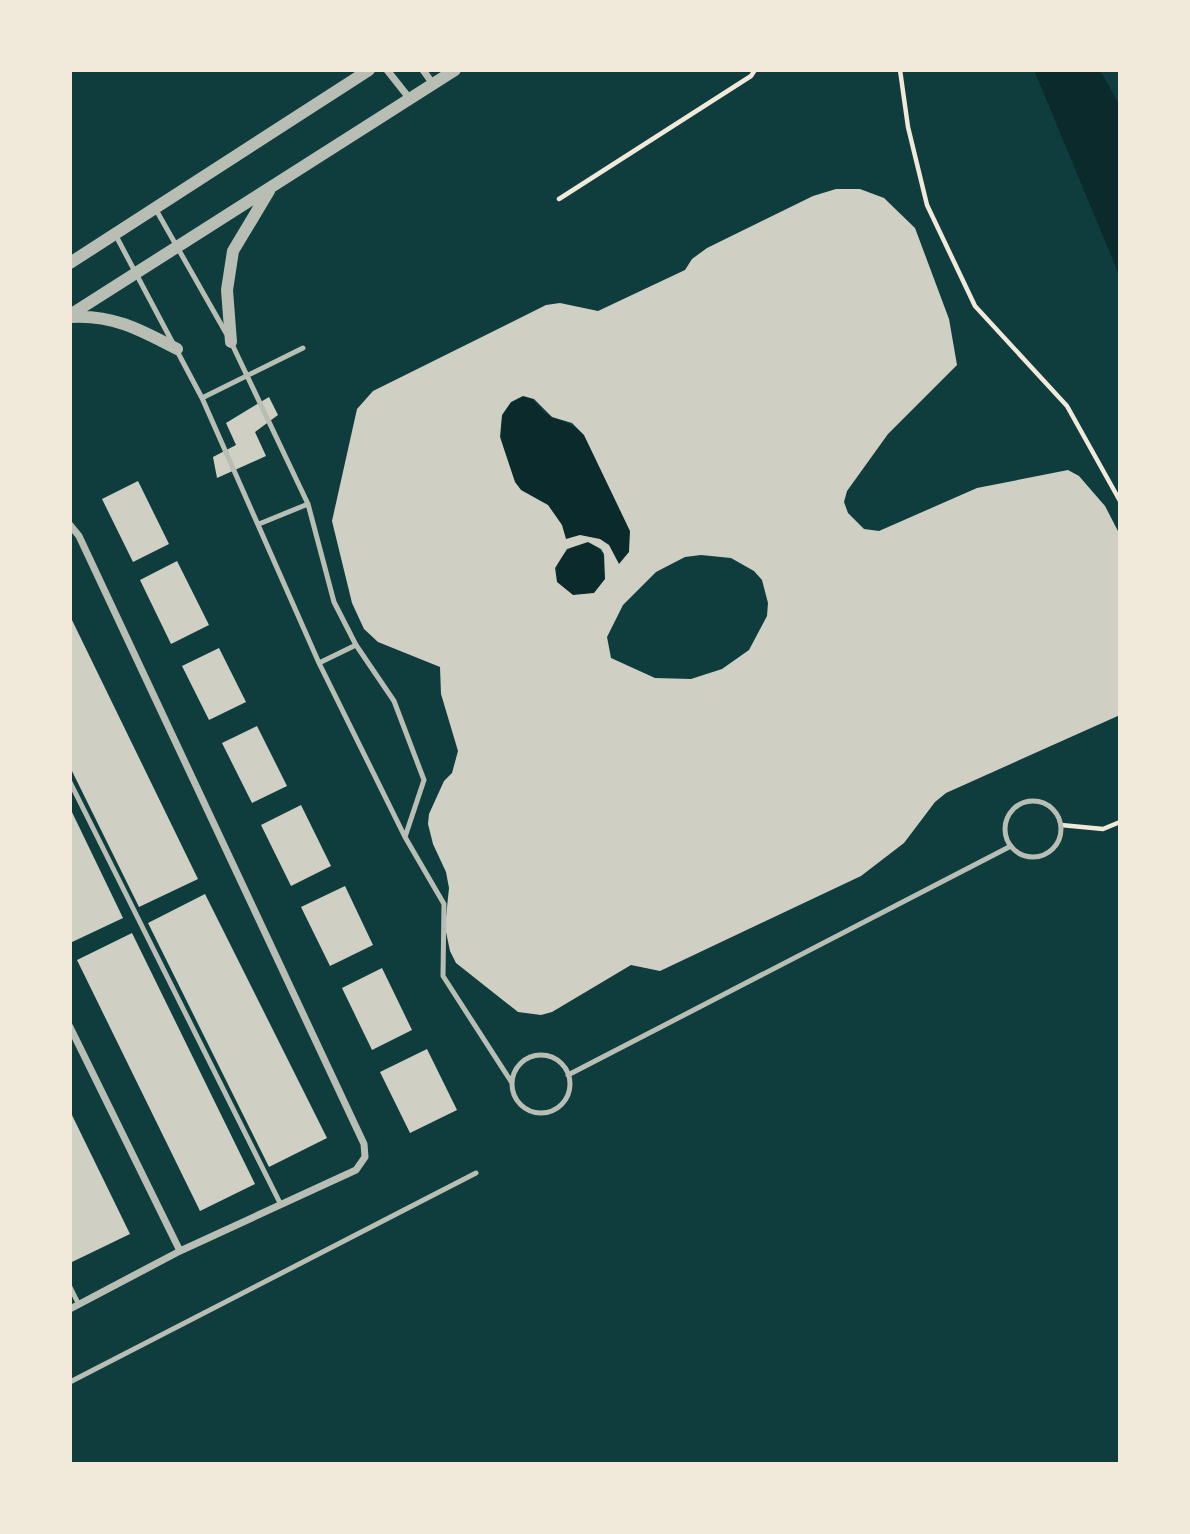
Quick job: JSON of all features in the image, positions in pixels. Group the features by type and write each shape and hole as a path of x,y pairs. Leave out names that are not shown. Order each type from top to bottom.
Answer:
{"street":[{"path":"70,263 369,70"},
{"path":"387,70 410,99"},
{"path":"423,70 433,84"},
{"path":"70,316 456,70"},
{"path":"231,342 227,290 233,250 271,188"},
{"path":"70,316 96,315 134,326 177,349"},
{"path":"70,525 79,536 364,1144 365,1157 356,1170 180,1251 70,1310"},
{"path":"70,1027 180,1251"}],"lane":[{"path":"155,208 179,246 231,342 308,504 334,602 356,645 394,701 424,780 405,837"},
{"path":"115,234 202,398 320,663 405,837 444,904 443,976 512,1083"},
{"path":"202,398 303,348"},
{"path":"259,524 308,504"},
{"path":"320,663 356,645"},
{"path":"70,782 281,1205"},
{"path":"1027,802 1044,804 1052,809 1061,825 1058,843 1044,855 1026,856 1011,846 1006,829 1007,819 1018,806 1027,802"},
{"path":"568,1075 1011,846"},
{"path":"541,1055 558,1060 568,1075 567,1094 562,1103 545,1112 525,1108 513,1093 512,1083 517,1066 532,1056 541,1055"},
{"path":"70,1382 477,1173"},
{"path":"70,1287 79,1305"}],"path":[{"path":"559,199 751,76 755,70"},
{"path":"900,70 908,127 927,205 975,306 1067,405 1120,501"},
{"path":"1061,825 1103,829 1120,822"}],"water":[{"path":"1034,70 1100,70 1120,106 1120,277"},
{"path":"523,396 536,402 550,416 571,425 584,435 630,531 629,552 619,564 609,549 598,540 584,537 566,539 552,512 516,483 504,450 501,423 507,408"},
{"path":"588,542 604,557 605,579 594,593 573,595 557,582 557,567 563,555 573,547"}],"building":[{"path":"836,189 860,189 884,198 915,228 949,319 957,365 888,434 847,491 844,502 848,513 864,529 879,531 977,488 1068,470 1079,476 1105,506 1120,535 1120,715 946,793 935,802 904,843 861,876 660,971 631,965 552,1012 541,1015 518,1012 456,963 450,951 445,927 449,888 446,872 433,844 428,824 429,814 444,781 452,773 458,751 441,694 440,667 378,642 364,629 352,603 332,521 357,409 373,391 546,305 560,303 598,311 685,270 692,259 707,248 813,196","holes":["523,396 534,399 552,417 572,423 584,435 630,531 629,552 619,564 609,545 600,539 580,535 566,539 562,525 548,505 521,490 515,482 500,437 502,415 511,402","588,542 601,549 604,554 605,579 594,593 573,595 557,582 555,568 567,549","701,555 731,558 754,571 762,580 768,603 767,616 749,650 722,669 691,679 655,678 611,658 607,637 623,605 656,572 685,557"]},
{"path":"269,397 278,415 255,432 266,456 217,478 213,457 236,445 226,423"},
{"path":"138,481 169,544 133,562 102,499"},
{"path":"177,561 209,625 171,644 140,580"},
{"path":"70,616 198,879 139,907 70,767"},
{"path":"219,648 246,702 209,720 182,666"},
{"path":"257,726 287,786 252,803 222,743"},
{"path":"301,805 331,866 291,886 261,825"},
{"path":"70,808 123,918 70,943"},
{"path":"345,886 373,945 330,966 301,907"},
{"path":"205,894 327,1138 269,1167 148,923"},
{"path":"132,933 255,1184 200,1211 77,960"},
{"path":"382,968 412,1030 372,1050 342,988"},
{"path":"427,1049 457,1110 410,1133 380,1072"},
{"path":"70,1111 130,1234 72,1262 70,1258"}]}
